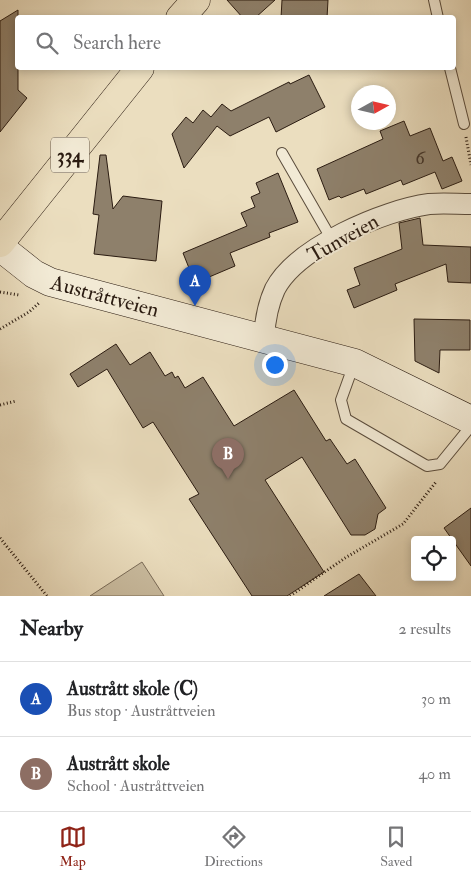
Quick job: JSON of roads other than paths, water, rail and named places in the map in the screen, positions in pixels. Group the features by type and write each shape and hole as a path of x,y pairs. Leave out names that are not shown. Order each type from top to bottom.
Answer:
{"main road":[{"path":"183,15 196,0"},
{"name":"334","path":"0,243 138,70"},
{"name":"Austråttveien","path":"0,247 34,274 50,282 264,337 355,363 471,420"}],"street":[{"name":"Tunveien","path":"264,337 266,318 276,288 303,257 354,227 384,215 428,204 471,204"}],"lane":[{"path":"434,0 437,15"},
{"path":"450,70 464,124"},
{"path":"282,153 332,240"},
{"path":"355,363 341,400 346,419 427,466 440,464 471,426"}],"place":[{"name":"Austrått skole (C)","path":"195,306"},
{"name":"Austrått skole","path":"228,479"}]}
